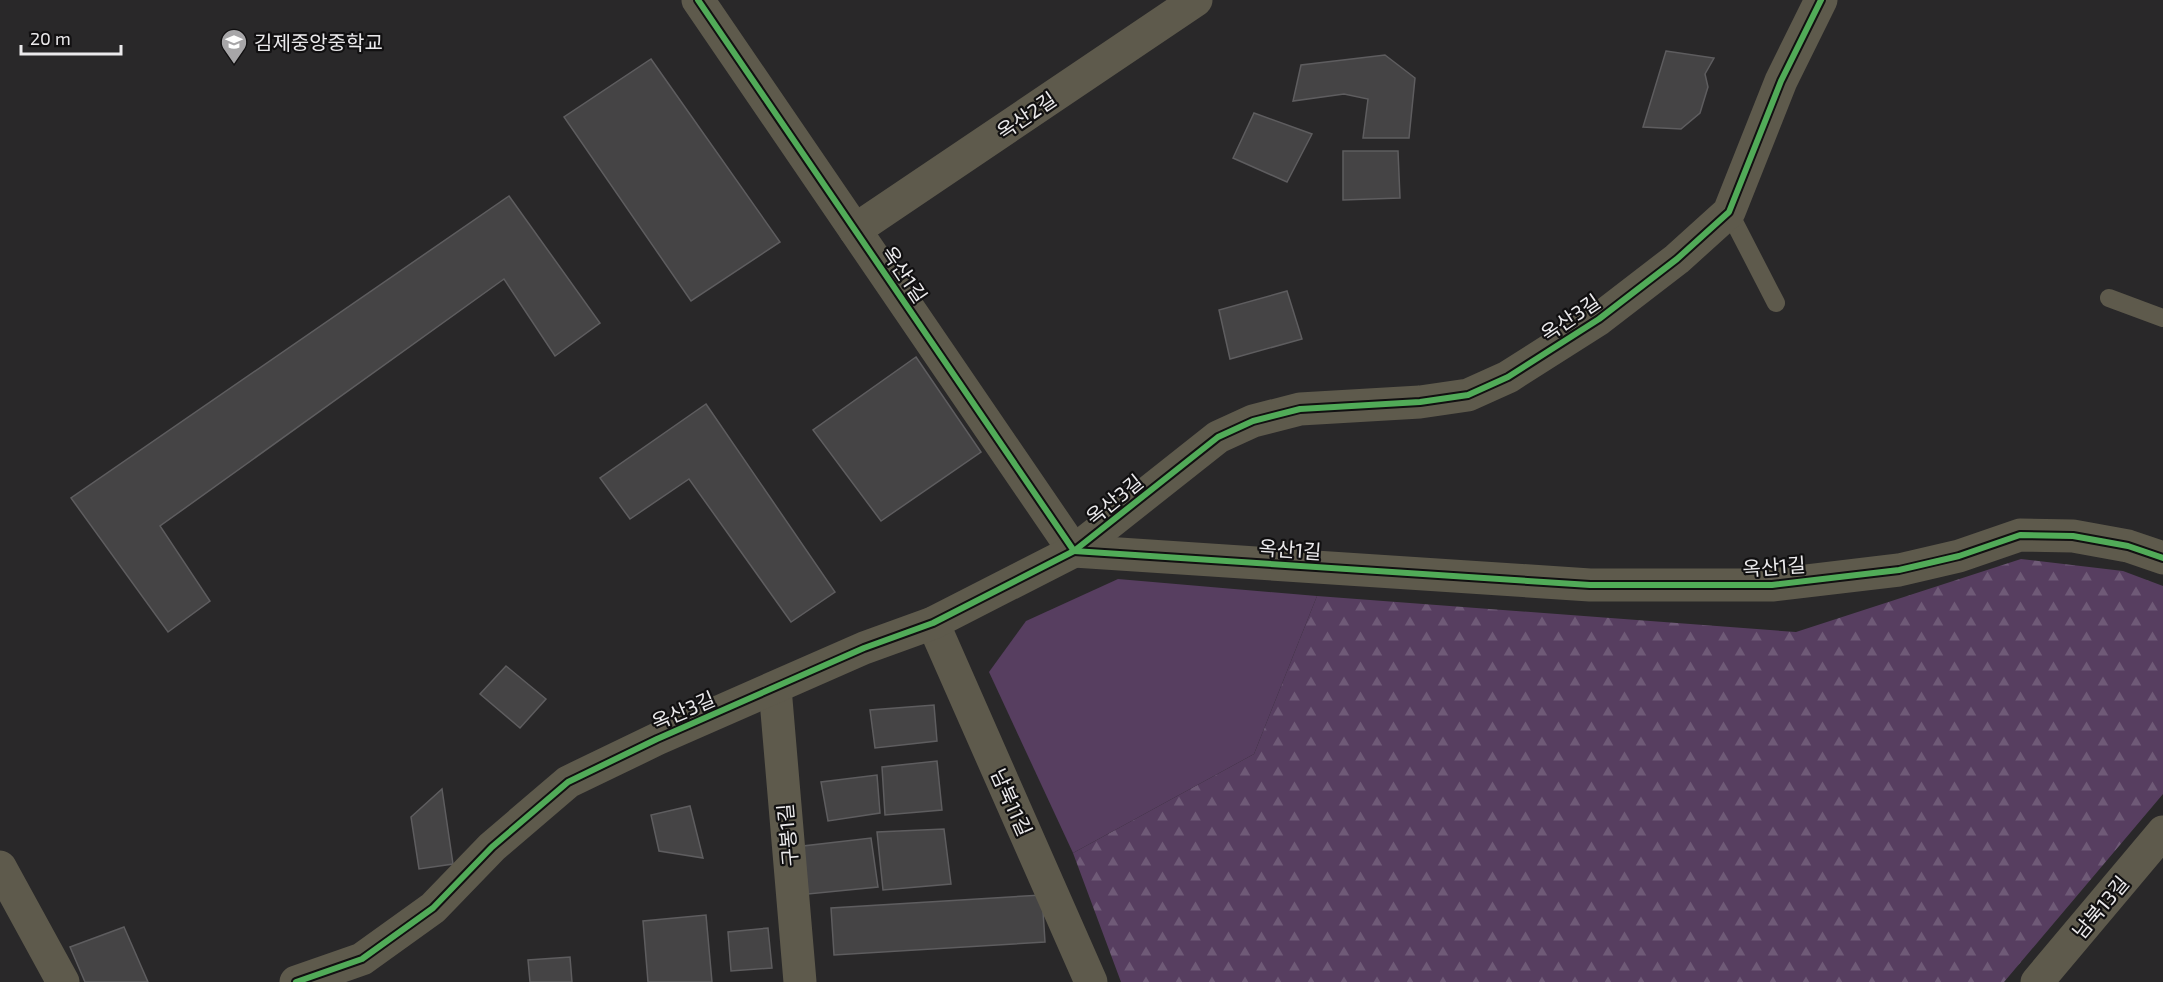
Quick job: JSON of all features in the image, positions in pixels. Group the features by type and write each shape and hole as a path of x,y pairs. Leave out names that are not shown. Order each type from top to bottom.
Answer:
{"street":[{"name":"옥산1길","path":"698,0 1074,551 1590,585 1772,585 1899,570 1959,556 2020,535 2073,536 2128,546 2163,558"},
{"name":"옥산2길","path":"855,230 1196,0"},
{"name":"옥산3길","path":"296,982 362,959 433,908 492,847 568,782 657,739 864,648 933,623 1074,551 1218,437 1253,422 1300,409 1420,402 1468,395 1508,377 1599,319 1677,259 1729,212 1781,81 1821,0"},
{"name":"남북11길","path":"933,623 1091,982"},
{"name":"구봉1길","path":"775,688 800,982"},
{"name":"남북13길","path":"2037,982 2163,832"},
{"path":"0,867 63,982"}],"lane":[{"path":"1729,212 1776,303"},
{"path":"2109,298 2163,318"}],"green space":[{"path":"2021,559 2123,571 2163,586 2163,794 2004,982 1121,982 1073,853 1254,754 1317,596 1796,632"},
{"path":"1118,579 1317,596 1254,754 1073,853 989,672 1026,621"}],"building":[{"path":"1666,51 1714,58 1705,74 1708,87 1700,113 1681,129 1643,127"},
{"path":"1385,55 1415,78 1409,138 1363,138 1368,99 1344,94 1293,101 1301,65"},
{"path":"651,59 780,242 691,301 564,117"},
{"path":"1254,113 1312,134 1287,182 1233,158"},
{"path":"1343,151 1398,151 1400,198 1343,200"},
{"path":"509,196 600,323 555,356 504,279 160,526 210,601 168,632 71,498"},
{"path":"1287,291 1302,339 1230,359 1219,310"},
{"path":"916,357 981,452 881,521 813,430"},
{"path":"706,404 835,592 791,622 689,479 630,519 600,478"},
{"path":"506,666 546,699 520,728 480,694"},
{"path":"934,705 937,741 875,748 870,710"},
{"path":"937,761 942,810 885,815 882,767"},
{"path":"877,775 880,813 828,821 821,782"},
{"path":"442,789 453,864 419,869 411,817"},
{"path":"690,806 703,858 659,851 651,815"},
{"path":"944,829 951,884 883,890 877,832"},
{"path":"871,838 878,887 808,894 803,846"},
{"path":"1042,895 1045,942 834,955 831,908"},
{"path":"706,915 712,982 648,982 643,921"},
{"path":"124,927 148,982 85,982 70,947"},
{"path":"768,928 772,968 731,971 728,932"},
{"path":"570,957 572,982 530,982 528,960"}],"cycle path":[{"path":"698,0 1074,551 1590,585 1772,585 1899,570 1959,556 2020,535 2073,536 2128,546 2163,558"},
{"path":"296,982 362,959 433,908 492,847 568,782 657,739 864,648 933,623 1074,551 1218,437 1253,421 1300,409 1420,402 1468,395 1508,377 1599,319 1677,259 1729,212 1781,81 1821,0"}],"place":[{"name":"김제중앙중학교","path":"234,65"}]}
